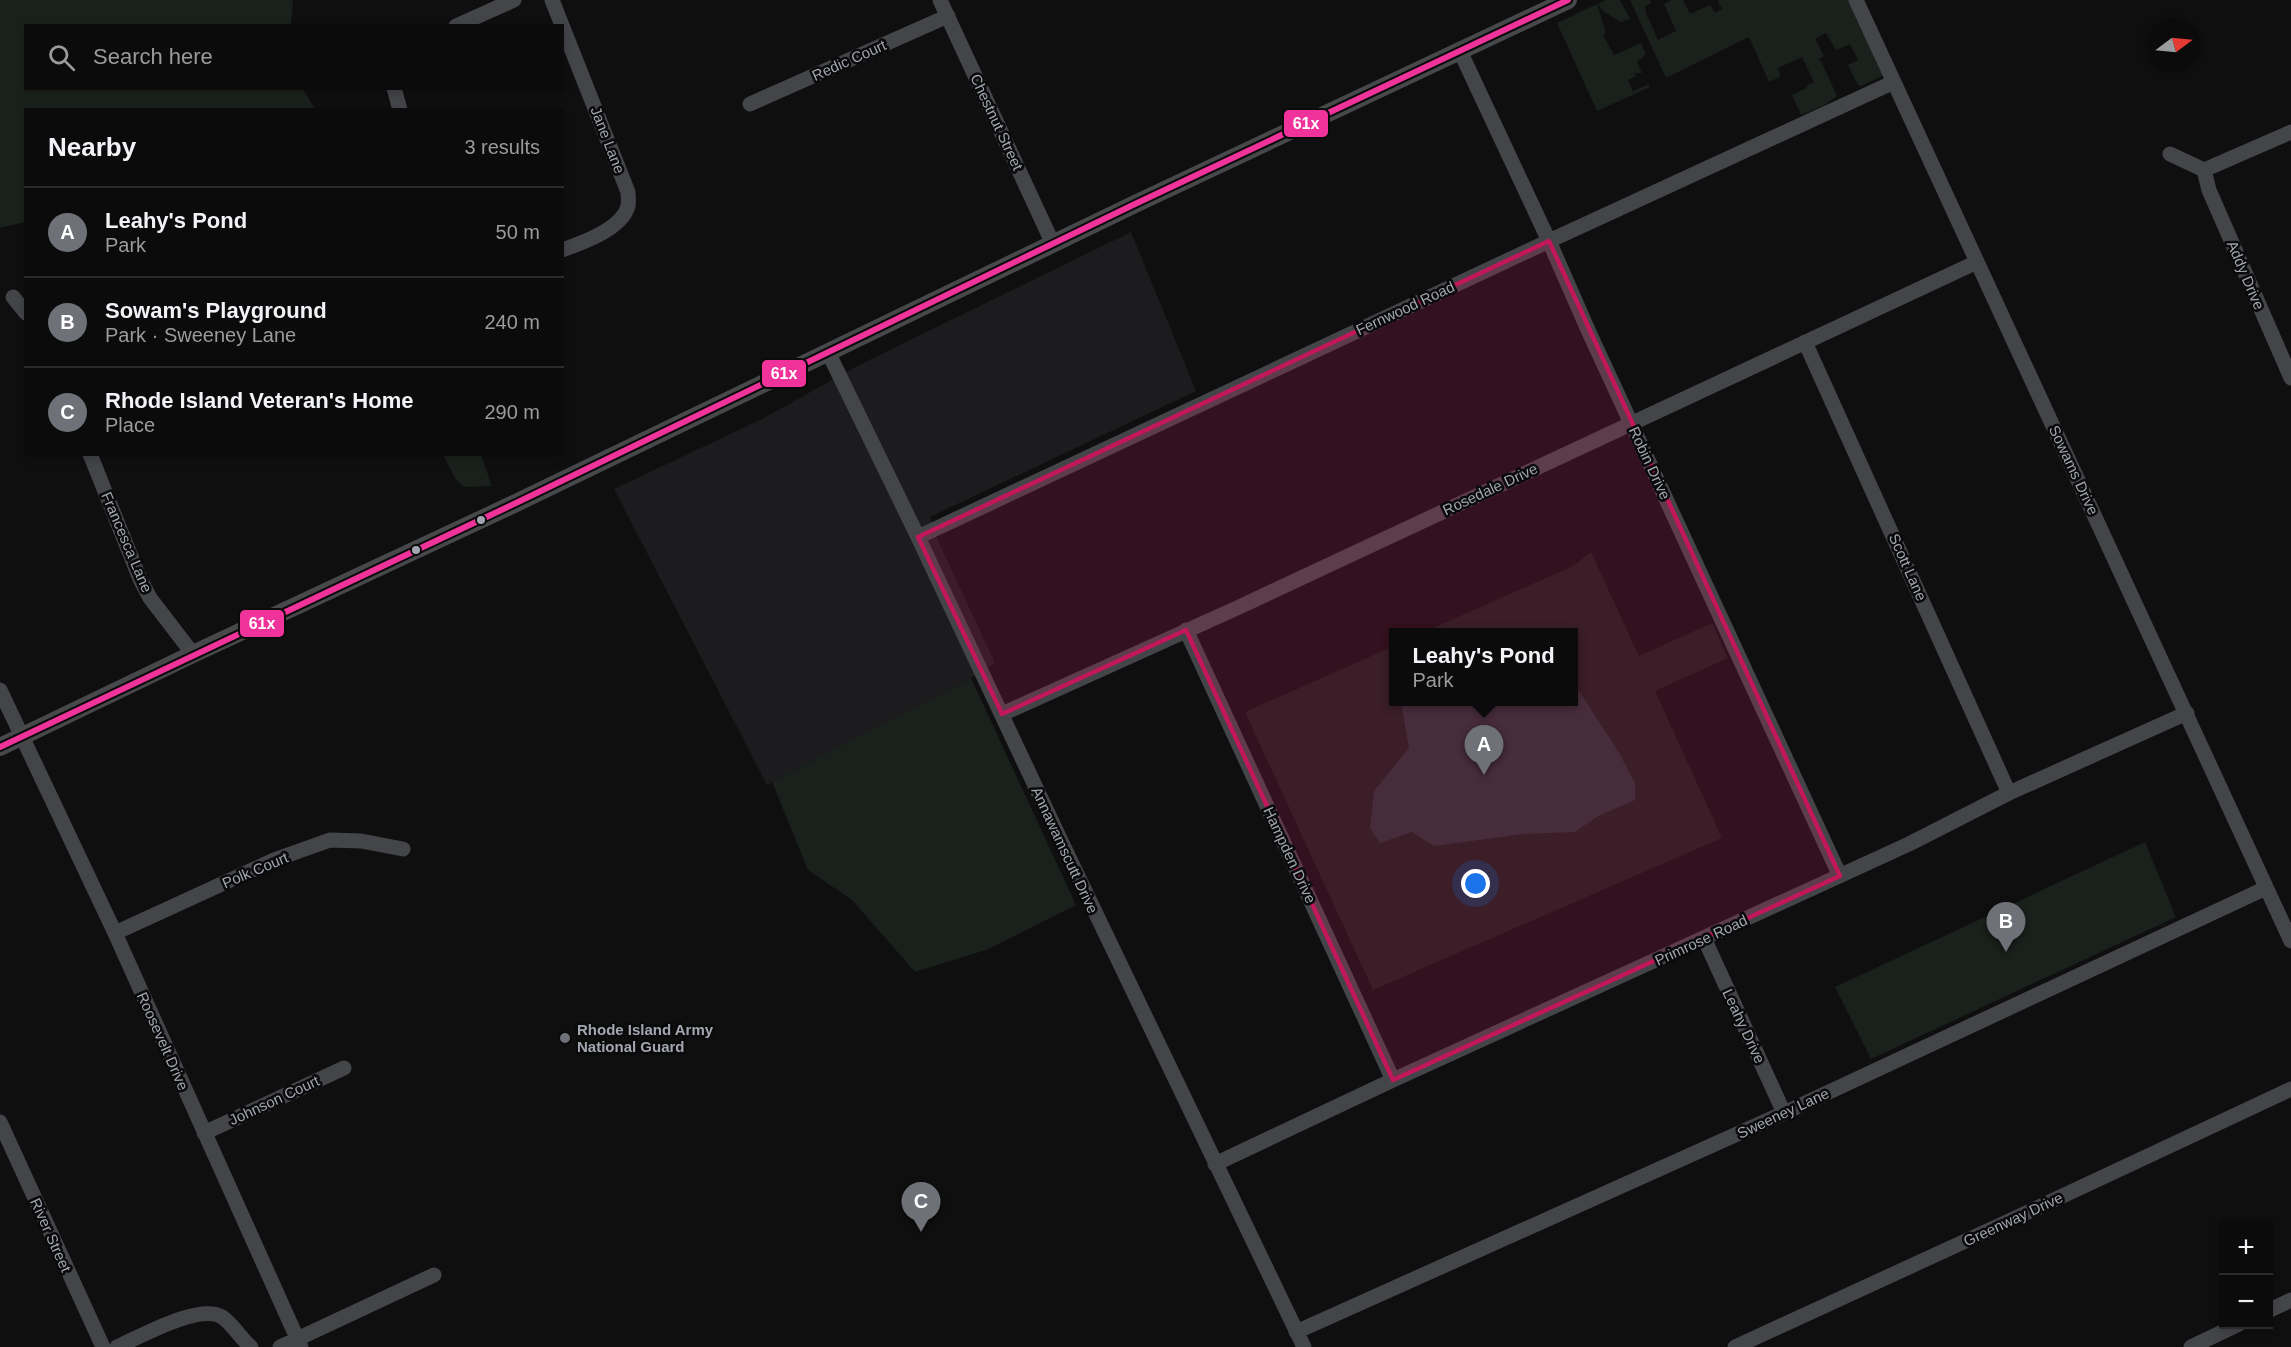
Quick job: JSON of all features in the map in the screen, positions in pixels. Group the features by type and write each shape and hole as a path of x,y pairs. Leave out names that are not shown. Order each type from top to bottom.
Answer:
{"main road":[{"path":"0,747 1568,0"}],"street":[{"path":"460,24 514,0"},
{"name":"Jane Lane","path":"552,0 562,24"},
{"name":"Chestnut Street","path":"940,0 1053,244"},
{"name":"Sowams Drive","path":"1856,0 2291,941"},
{"name":"Redic Court","path":"750,104 948,16"},
{"name":"Jane Lane","path":"564,30 628,192 627,206 618,222 598,235 564,249"},
{"name":"Robin Drive","path":"1460,51 1550,241 1840,876"},
{"name":"Fernwood Road","path":"918,537 1894,82"},
{"path":"395,90 399,108"},
{"path":"2170,154 2204,170 2291,132"},
{"name":"Addy Drive","path":"2204,170 2209,190 2286,354 2291,378"},
{"name":"Rosedale Drive","path":"1002,714 1977,262"},
{"path":"13,297 24,311"},
{"name":"Scott Lane","path":"1805,342 2009,793"},
{"name":"Annawamscutt Drive","path":"828,352 1304,1347"},
{"name":"Francesca Lane","path":"91,456 140,579 150,598 193,654"},
{"name":"Hampden Drive","path":"1186,630 1394,1080"},
{"path":"0,690 21,737"},
{"name":"Primrose Road","path":"1215,1164 1909,844 2009,793 2187,713"},
{"name":"Roosevelt Drive","path":"21,737 115,933 299,1342"},
{"name":"Polk Court","path":"115,933 274,860 330,840 361,841 403,849"},
{"name":"Sweeney Lane","path":"1296,1332 1784,1113 2266,888"},
{"name":"Leahy Drive","path":"1704,938 1784,1113"},
{"name":"Johnson Court","path":"204,1133 344,1068"},
{"name":"Greenway Drive","path":"1735,1347 2291,1089"},
{"name":"River Street","path":"0,1122 103,1347"},
{"path":"280,1347 299,1342 434,1275"},
{"path":"2273,1309 2291,1300"},
{"path":"117,1347 199,1313 222,1317 251,1347"},
{"path":"2191,1347 2229,1329"}],"highlighted area":[{"path":"1549,241 1840,876 1393,1080 1186,630 1002,714 918,537"}],"shaded area":[{"path":"0,0 293,0 291,24 24,24 24,90 304,90 314,108 24,108 24,222 0,228"},
{"path":"1606,0 1620,0 1630,19 1621,22 1603,11 1598,4"},
{"path":"1630,0 1650,0 1651,3 1645,6 1646,13 1658,40 1676,31 1664,4 1671,0 1683,0 1690,14 1710,5 1715,13 1722,9 1719,0 1850,0 1882,71 1882,76 1861,86 1858,85 1848,65 1858,60 1850,44 1836,50 1826,33 1815,39 1824,56 1818,60 1821,61 1837,96 1823,106 1801,115 1792,95 1814,82 1802,57 1778,68 1780,77 1769,82 1749,37 1666,78"},
{"path":"1597,4 1606,33 1603,35 1614,55 1641,43 1646,54 1637,62 1642,73 1634,73 1636,76 1628,80 1633,91 1649,84 1650,87 1597,111 1557,23"},
{"path":"1131,232 1196,391 930,517 936,536 995,663 971,678 767,785 614,489 762,419 857,366"},
{"path":"444,456 481,456 492,486 464,487 455,478"},
{"path":"1591,552 1639,656 1712,623 1728,658 1655,691 1722,838 1373,990 1245,712 1389,648 1389,706 1578,706 1578,628 1433,628 1573,566"},
{"path":"971,678 1076,905 989,949 915,972 852,900 808,870 772,782"},
{"path":"1578,691 1618,751 1635,783 1635,800 1598,816 1575,832 1523,834 1434,846 1412,832 1380,843 1370,828 1374,791 1409,748 1402,706 1578,706"},
{"path":"2145,842 2176,917 1871,1059 1835,987"}],"transit line":[{"name":"61x","path":"0,747 516,503 1135,204 1568,0"}],"place":[{"name":"Leahy's Pond","path":"1484,775"},
{"name":"Sowam's Playground","path":"2006,952"},
{"name":"Rhode Island Army National Guard","path":"565,1038"},
{"name":"Rhode Island Veteran's Home","path":"921,1232"}]}
